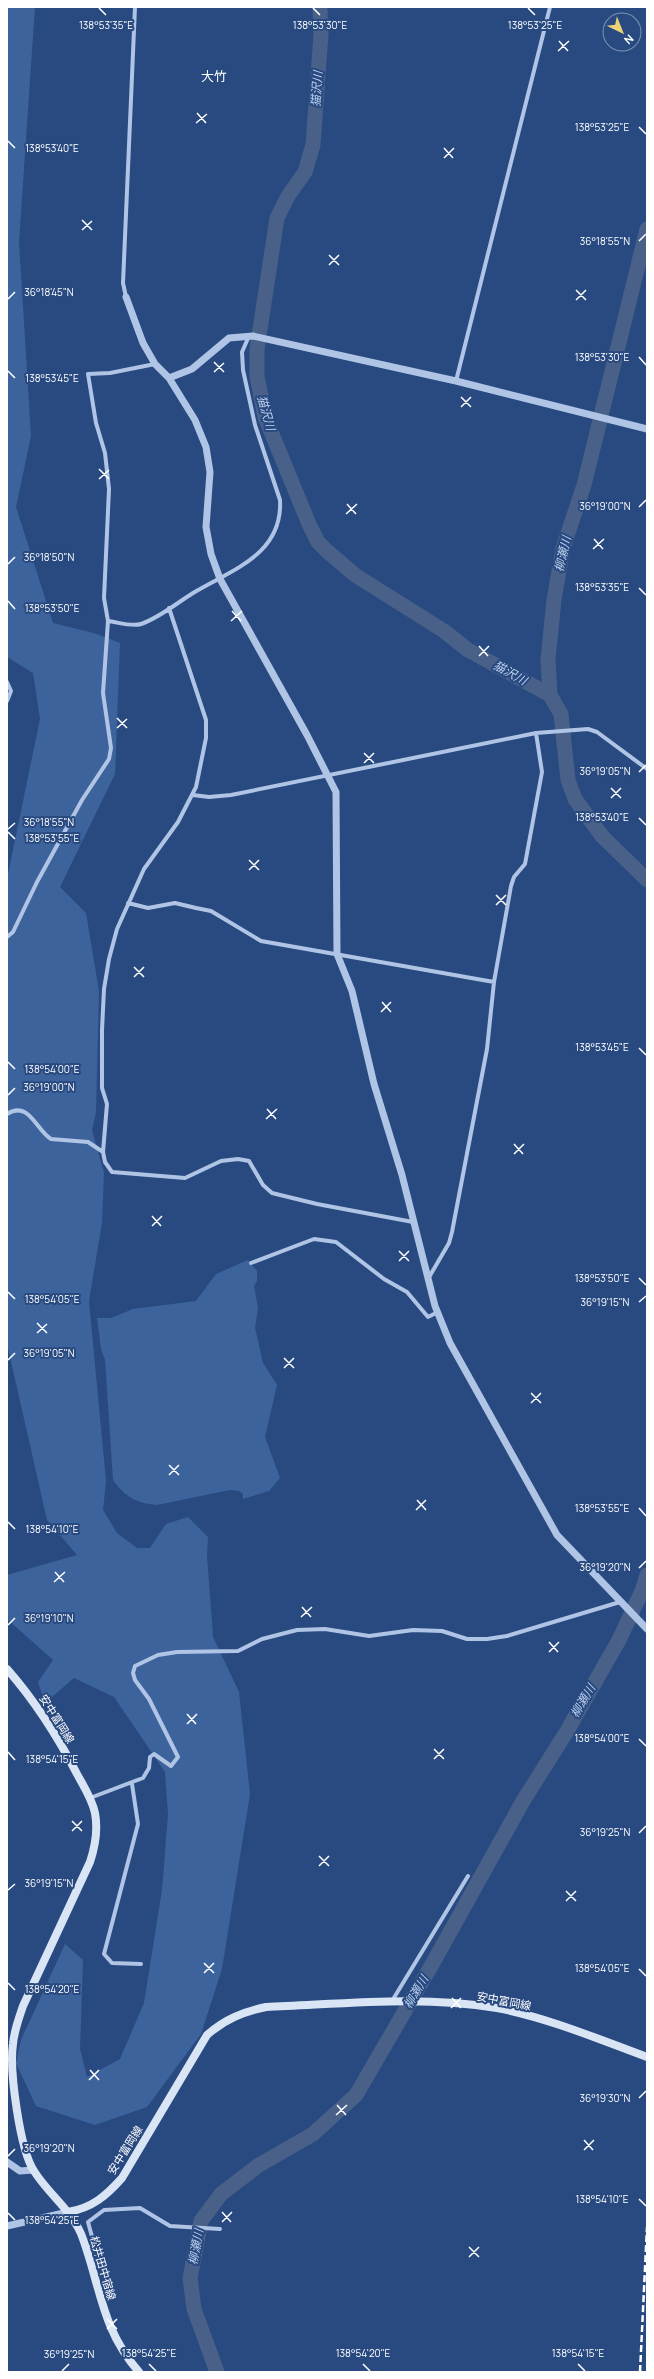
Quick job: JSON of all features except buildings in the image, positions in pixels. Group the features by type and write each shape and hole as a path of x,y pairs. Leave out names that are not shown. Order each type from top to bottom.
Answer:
{"main road":[{"name":"安中富岡線","path":"7,1669 37,1707 90,1798 95,1815 96,1831 90,1862 23,2006 12,2045 12,2063 22,2135 32,2170 68,2212 92,2205 110,2192 122,2178 207,2035 219,2024 240,2014 266,2007 393,2001 425,2001 497,2008 578,2031 647,2057"},
{"name":"松井田中宿線","path":"68,2212 78,2226 87,2251 109,2326 122,2351 139,2372"}],"street":[{"path":"135,7 123,283 126,297 154,364 169,378 195,420 206,447 210,472 206,527 211,554 220,579 328,773 336,792 338,954 352,991 374,1084 402,1175 413,1222 438,1312 450,1343 557,1535 646,1628"},
{"path":"456,381 550,7"},
{"path":"108,621 139,625 250,562 266,546 281,511 276,481 255,425 242,370 242,352 251,335"},
{"path":"169,378 192,369 229,338 251,335 267,337 456,381 647,429"},
{"path":"7,937 13,932 37,882 82,800 109,759 111,748 103,692 108,621 104,598 109,489 105,454 96,423 88,374 110,374 154,364"},
{"path":"169,608 206,720 206,738 192,795 178,822 144,869 128,903 115,937 104,989 102,1030 102,1088 107,1104 103,1152 105,1162 112,1172 168,1178 185,1178 221,1161 238,1159 249,1161 263,1185 272,1193 317,1204 413,1222"},
{"path":"7,682 11,691 7,701"},
{"path":"192,795 209,797 231,795 328,773 536,733 588,729 597,732 647,769"},
{"path":"428,1279 450,1243 487,1049 494,982 511,886 514,877 525,864 542,772 536,733"},
{"path":"128,903 148,908 175,903 211,911 261,941 494,982"},
{"path":"7,1114 20,1110 28,1113 46,1136 51,1139 88,1142 103,1152"},
{"path":"251,1263 314,1239 336,1242 384,1279 407,1292 428,1317 438,1312"},
{"path":"90,1798 132,1784 143,1778 149,1768 150,1758 154,1754 171,1766 178,1757 149,1699 135,1680 133,1673 135,1666 153,1657 177,1652 238,1651 262,1639 297,1630 325,1629 369,1636 413,1630 442,1631 467,1639 487,1639 507,1636 622,1603"},
{"path":"132,1784 138,1824 104,1954 112,1963 141,1964"},
{"path":"393,2001 468,1876"},
{"path":"7,2162 20,2170 32,2170"},
{"path":"87,2251 94,2244 88,2222 97,2213 109,2209 140,2208 145,2209 166,2225 194,2228 220,2228"},
{"path":"7,2226 68,2212"}],"shaded area":[{"path":"7,7 35,7 19,242 31,436 16,507 53,623 97,634 120,643 115,774 60,887 86,913 99,991 96,1112 92,1130 104,1173 102,1223 89,1301 106,1481 103,1510 117,1533 137,1548 150,1548 166,1524 188,1517 208,1537 207,1555 213,1637 239,1692 250,1794 222,1969 201,2034 147,2107 95,2125 36,2106 16,2063 21,2040 65,1944 83,1960 80,2049 87,2077 120,2059 144,2003 162,1890 168,1814 165,1772 114,1697 74,1678 45,1703 38,1682 53,1660 7,1619 7,1575 77,1555 47,1520 7,1344 7,879 40,719 33,673 7,657"},
{"path":"248,1260 257,1271 257,1281 254,1286 258,1308 255,1328 263,1363 277,1385 265,1437 280,1478 269,1491 243,1499 243,1494 239,1491 230,1490 157,1505 137,1501 122,1491 113,1480 105,1360 101,1349 97,1318 111,1318 133,1309 196,1301 216,1274"}],"waterway":[{"name":"猫沢川","path":"320,7 321,34 313,145 305,172 288,196 277,218 257,349 257,376 265,417 309,524 318,542 327,551 355,575 444,631 468,650 550,695"},
{"name":"柳瀬川","path":"647,229 584,485 563,548 554,600 548,659 550,695 561,714 568,780 575,799 602,836 647,880"},
{"name":"柳瀬川","path":"217,2372 194,2309 190,2278 201,2221 221,2194 259,2165 313,2134 356,2095 434,1961 523,1801 567,1731 619,1640 642,1591 647,1575"}],"railway":[{"path":"640,2372 647,2227"}],"district":[{"name":"大竹","path":"214,76"}]}
